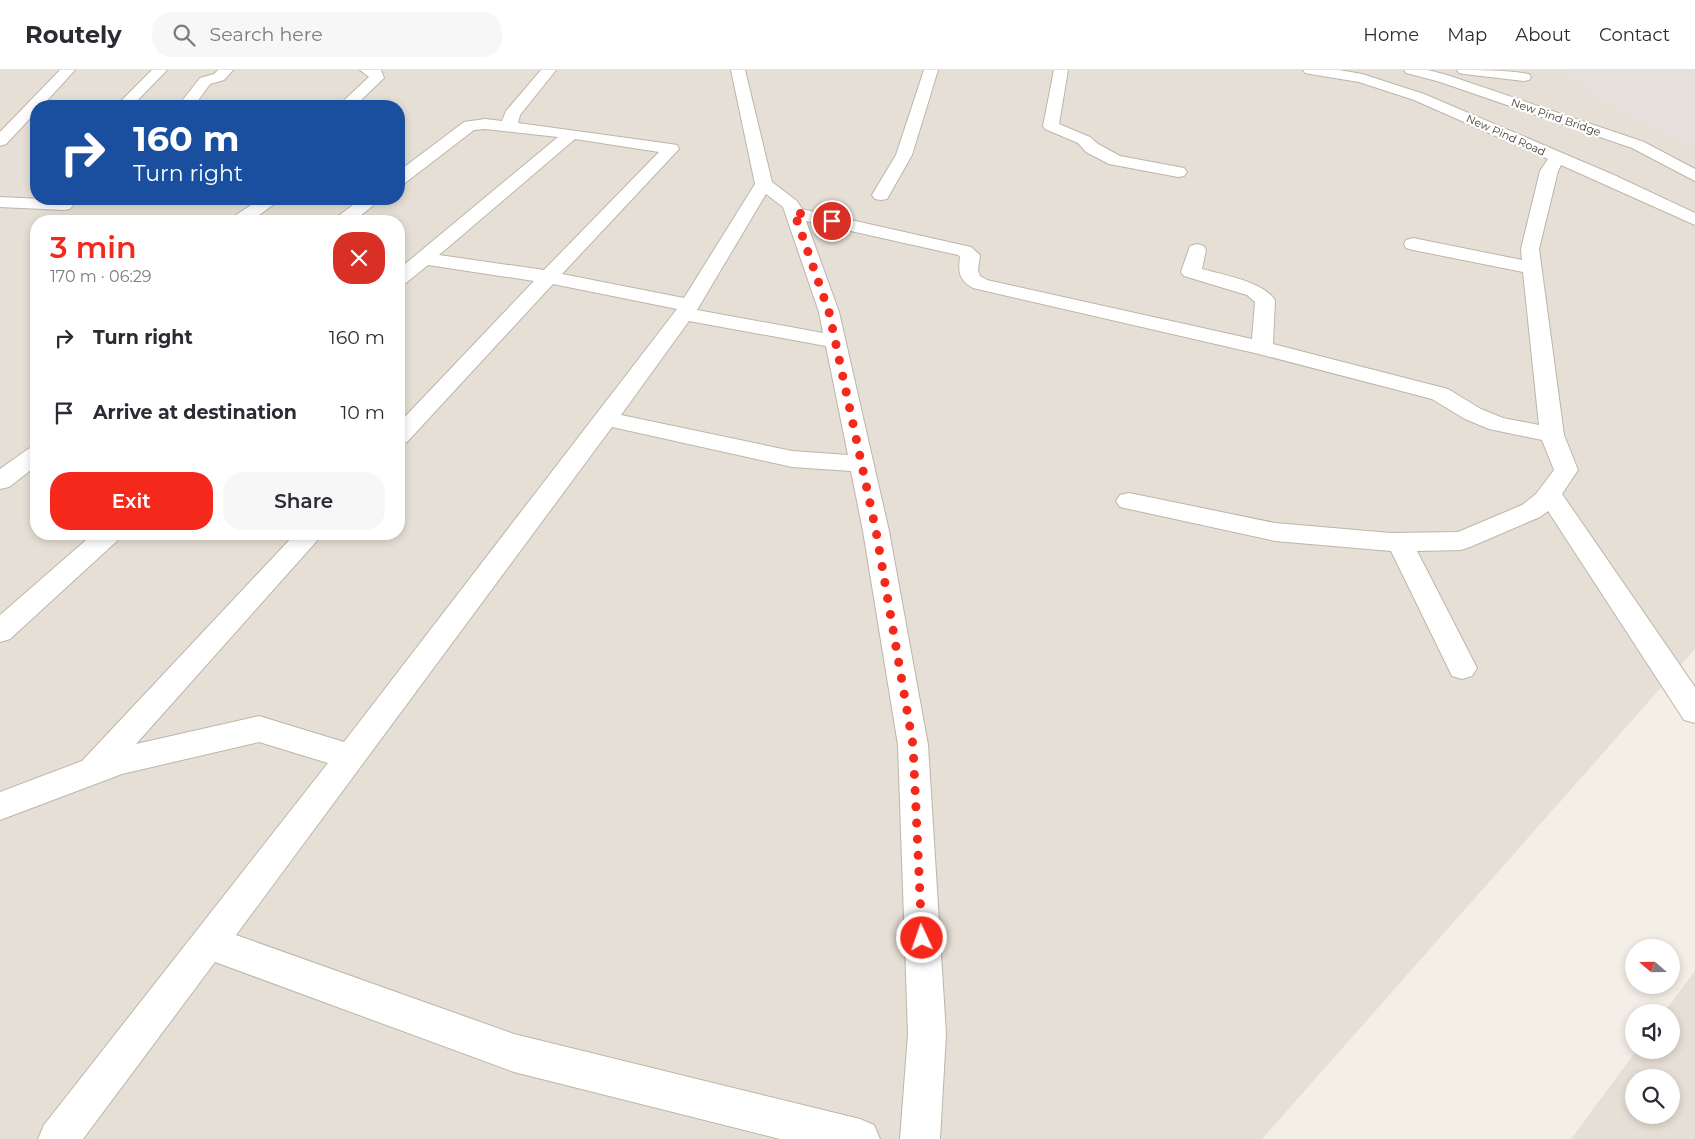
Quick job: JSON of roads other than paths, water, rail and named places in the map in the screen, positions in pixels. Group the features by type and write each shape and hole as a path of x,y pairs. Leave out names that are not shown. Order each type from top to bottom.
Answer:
{"street":[{"path":"39,100 68,70"},
{"path":"130,100 160,70"},
{"path":"191,100 205,81 219,77 226,70"},
{"path":"353,100 377,78 376,73 366,70"},
{"path":"508,127 512,114 549,70"},
{"path":"738,70 764,184 791,205 829,312 876,531 913,745 927,1034 920,1139"},
{"path":"881,195 904,155 931,70"},
{"path":"1061,70 1051,126 1076,136 1092,148 1116,160 1178,172"},
{"name":"New Pind Road","path":"1310,70 1362,78 1419,97 1558,157 1695,220"},
{"name":"New Pind Bridge","path":"1411,70 1442,78 1638,145 1695,176"},
{"path":"1464,70 1524,78"},
{"path":"0,141 30,110"},
{"path":"405,174 470,125 572,134 670,149 405,431"},
{"path":"405,274 572,134"},
{"path":"1129,501 1275,532 1400,542 1461,540 1531,511 1545,500 1566,470 1552,435 1530,249 1549,171 1558,157"},
{"path":"58,1139 351,757 606,419 687,309 764,184"},
{"path":"0,202 30,204"},
{"path":"48,205 64,206"},
{"path":"248,215 263,205"},
{"path":"351,215 364,205"},
{"path":"794,212 964,251 970,255 968,270 971,279 980,284 1262,348 1440,394 1473,414 1497,424 1552,435"},
{"path":"1414,244 1533,268"},
{"path":"1196,250 1191,272 1254,291 1265,300 1262,348"},
{"path":"423,258 549,277 835,341"},
{"path":"606,419 792,459 862,464"},
{"path":"0,454 30,458"},
{"path":"0,482 30,459"},
{"path":"1549,494 1695,711"},
{"path":"0,631 103,540"},
{"path":"91,772 304,540"},
{"path":"1400,542 1462,668"},
{"path":"0,806 119,761 259,729 351,757"},
{"path":"209,943 514,1053 860,1139"}]}
